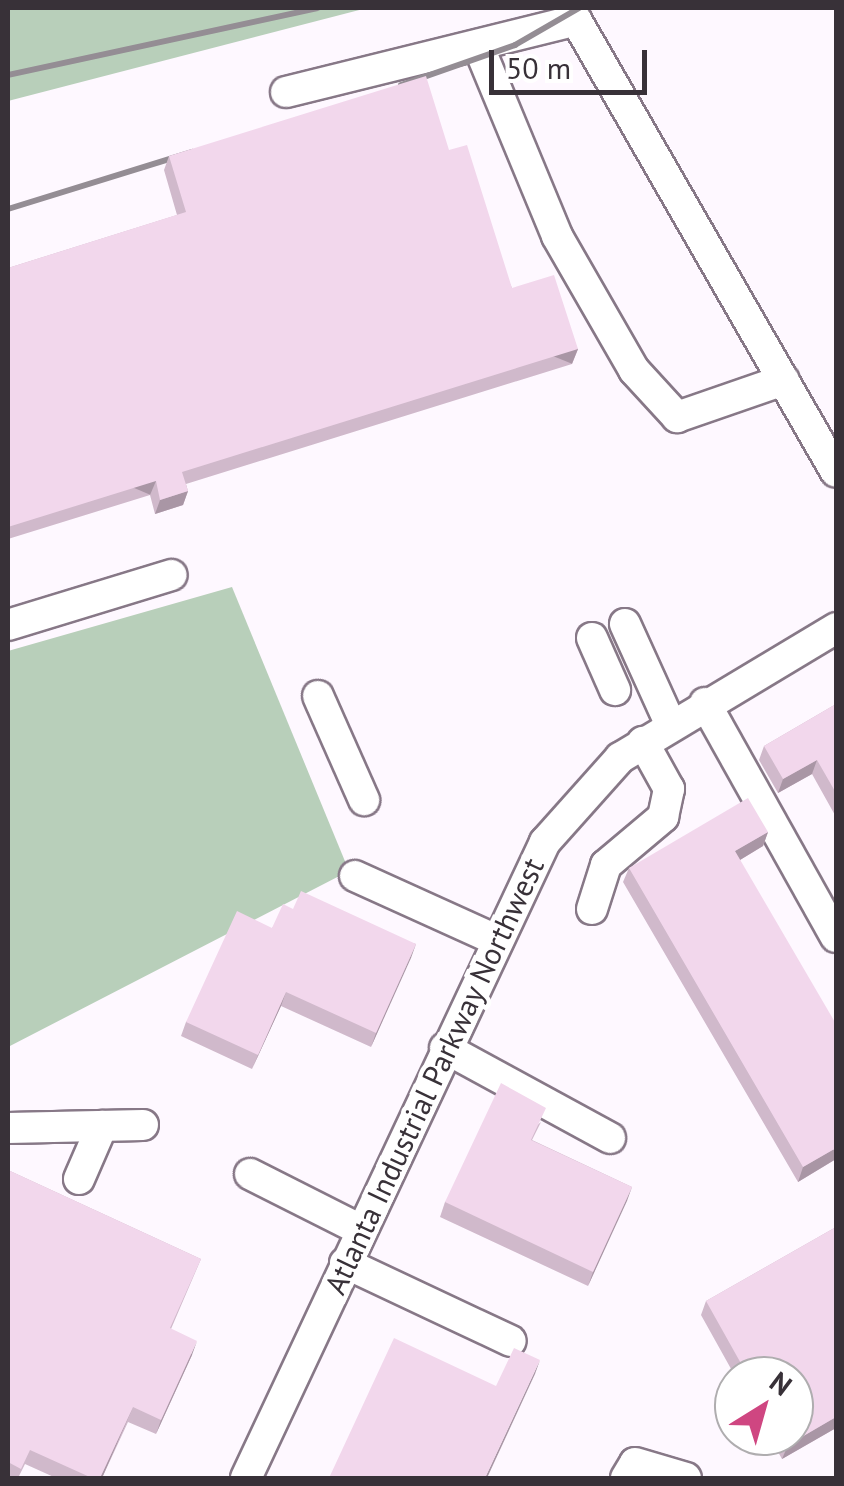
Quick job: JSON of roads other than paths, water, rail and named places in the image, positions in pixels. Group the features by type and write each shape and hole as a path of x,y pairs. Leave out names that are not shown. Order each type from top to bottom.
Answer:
{"street":[{"path":"286,92 576,20 836,472"},
{"path":"478,45 557,236 644,382 677,417 784,380"},
{"path":"8,624 172,574"},
{"path":"625,624 670,724"},
{"name":"Atlanta Industrial Parkway Northwest","path":"246,1478 494,939 544,842 577,800 643,742 836,628"},
{"path":"592,638 615,690"},
{"path":"318,696 364,800"},
{"path":"705,703 836,937"},
{"path":"592,909 606,866 663,817 668,789 643,742"},
{"path":"356,876 494,939"},
{"path":"444,1048 610,1138"},
{"path":"8,1128 143,1125"},
{"path":"79,1179 102,1126"},
{"path":"250,1174 361,1230"},
{"path":"345,1263 511,1341"},
{"path":"626,1478 635,1463 686,1478"}],"railway":[{"path":"8,75 317,8"},
{"path":"401,85 515,45 579,8"},
{"path":"8,209 192,152"}]}
